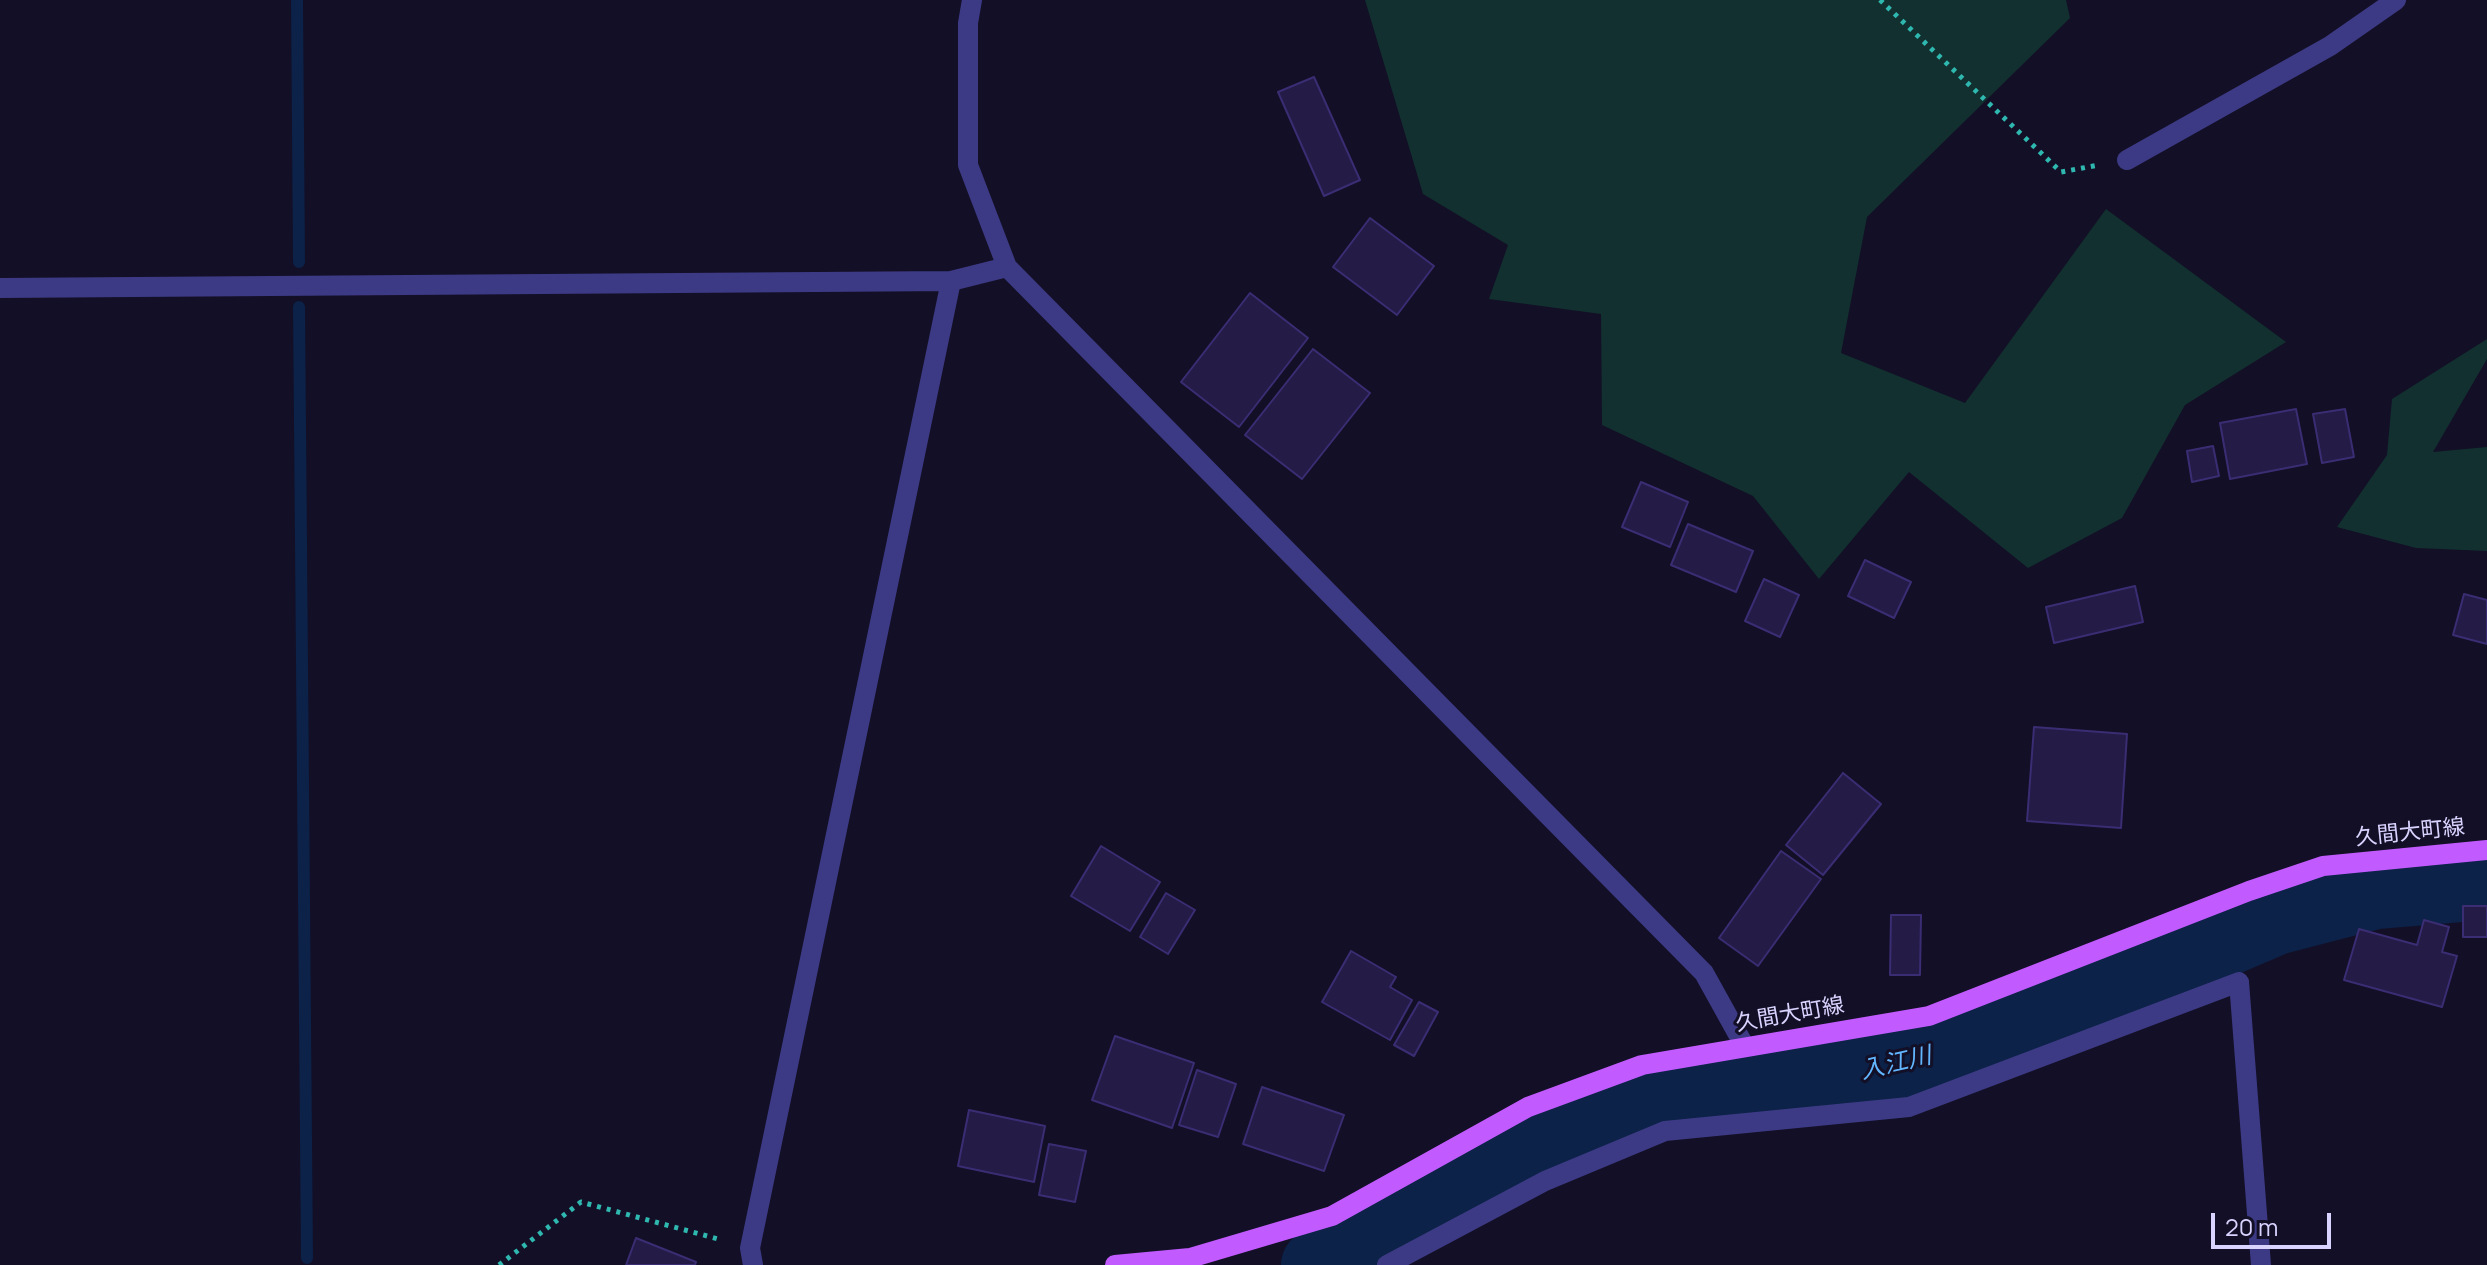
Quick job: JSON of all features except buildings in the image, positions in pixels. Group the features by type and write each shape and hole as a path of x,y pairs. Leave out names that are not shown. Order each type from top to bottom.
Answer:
{"main road":[{"name":"久間大町線","path":"1115,1265 1190,1258 1332,1216 1528,1107 1642,1065 1929,1016 2249,891 2323,866 2487,850"}],"street":[{"path":"972,0 968,23 968,165 1007,267 1704,973 1745,1047"},
{"path":"2127,160 2330,46 2396,0"},
{"path":"0,288 951,281 1007,267"},
{"path":"752,1256 951,281"},
{"path":"1387,1265 1545,1181 1665,1131 1909,1107 2239,982 2261,1265"}],"path":[{"path":"1880,0 2061,172 2127,160"},
{"path":"499,1265 581,1202 752,1256"}],"green space":[{"path":"1365,0 2066,0 2070,18 1867,217 1841,353 1965,403 2106,209 2286,342 2185,405 2122,518 2028,568 1909,472 1819,579 1753,496 1602,425 1601,314 1489,299 1508,245 1423,194"},
{"path":"2487,339 2487,359 2433,452 2487,447 2487,551 2416,548 2337,527 2387,455 2392,399"}],"waterway":[{"path":"297,0 299,262"},
{"path":"299,307 307,1258"},
{"name":"入江川","path":"1317,1265 1538,1138 1652,1100 1845,1076 1986,1043 2276,919 2376,893 2487,884"}]}
